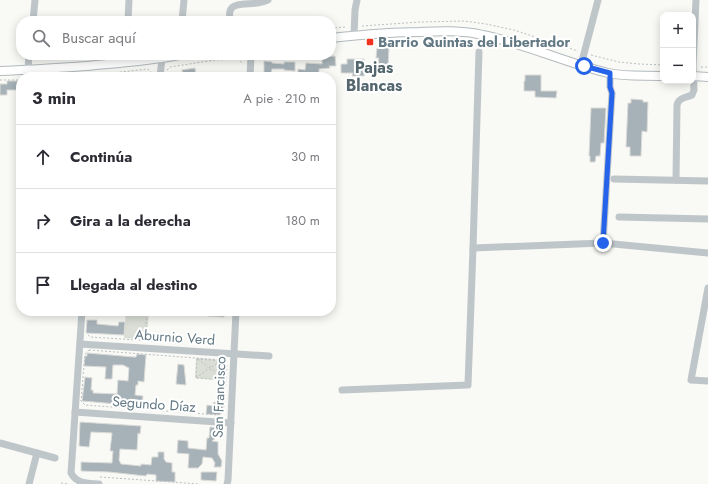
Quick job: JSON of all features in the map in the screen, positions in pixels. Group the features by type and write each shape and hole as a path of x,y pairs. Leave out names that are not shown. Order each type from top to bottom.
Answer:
{"main road":[{"path":"336,37 434,31 482,34 610,73 660,76"},
{"path":"0,71 28,70 117,60"},
{"path":"696,76 708,77"}],"street":[{"path":"33,16 35,0"},
{"path":"128,16 129,0"},
{"path":"182,16 184,0"},
{"path":"230,16 232,5 236,2 265,2 268,0"},
{"path":"354,35 357,0"},
{"path":"581,65 598,0"},
{"path":"695,48 696,0"},
{"path":"342,390 468,385 479,52"},
{"path":"28,70 29,60"},
{"path":"161,72 162,60"},
{"path":"250,72 251,60"},
{"path":"603,243 612,93 610,87 610,73"},
{"path":"676,180 677,104 680,99 694,93 694,84"},
{"path":"614,179 708,181"},
{"path":"619,217 708,219"},
{"path":"473,248 603,243 708,253"},
{"path":"708,288 691,380 708,381"},
{"path":"82,316 71,473 74,478 80,482 96,482"},
{"name":"San Francisco","path":"227,484 236,316"},
{"name":"Aburnio Verd","path":"80,344 269,356"},
{"name":"Segundo Díaz","path":"75,412 231,423"},
{"path":"0,443 55,458"},
{"path":"29,484 36,453"}],"path":[{"path":"170,67 215,60"},
{"path":"239,60 243,64"},
{"path":"696,66 708,67"},
{"path":"121,72 148,69 151,72"},
{"path":"0,80 16,80"},
{"path":"145,341 146,316"},
{"path":"86,333 90,337 152,341"},
{"path":"197,359 222,360 227,365 224,411 219,415 86,405 81,401 85,354 89,350 222,360 226,365 224,380"},
{"path":"197,359 209,368 210,366 212,368 222,360"},
{"path":"196,378 197,359"},
{"path":"196,378 209,368 210,370 212,368 224,380"},
{"path":"196,378 224,380"},
{"path":"96,482 200,484"},
{"path":"61,483 69,484"}],"shaded area":[{"path":"126,316 149,316 147,340 124,338"},
{"path":"196,358 222,360 226,365 225,381 195,378"}],"building":[{"path":"389,47 388,67 384,70 384,74 378,74 378,70 376,70 380,66 378,62 379,58 376,58 377,48"},
{"path":"347,59 364,59 364,76 352,76 353,73 341,73 341,64 347,64"},
{"path":"322,60 335,60 336,66 329,66 330,68 319,69 319,72 298,72 298,69 305,70 306,63 322,64"},
{"path":"264,61 284,64 284,62 295,62 295,71 272,69 271,72 264,72"},
{"path":"195,68 195,72 182,72 182,70"},
{"path":"525,75 541,75 541,91 557,91 556,98 535,97 535,91 524,91"},
{"path":"7,81 16,81 16,90 7,90 7,95 0,95 0,84 7,84"},
{"path":"631,99 648,102 647,132 642,131 641,156 630,156 630,147 626,147 628,103 631,103"},
{"path":"591,108 606,108 604,143 601,143 600,156 596,156 595,162 590,162 589,156"},
{"path":"87,320 97,320 97,324 118,326 119,322 125,322 124,335 86,333"},
{"path":"87,353 134,357 136,357 137,354 146,355 144,382 138,381 138,385 136,385 135,395 143,396 142,405 139,405 139,409 130,408 129,405 82,401 85,377 92,378 91,390 93,390 93,393 117,394 118,380 128,381 129,368 123,365 113,365 112,379 105,379 106,367 84,366 85,356 87,356"},
{"path":"178,364 184,365 186,385 176,384"},
{"path":"214,402 223,402 223,409 221,409 220,415 206,414 207,405 213,406"},
{"path":"80,422 141,426 140,434 138,433 137,450 120,449 119,460 121,464 141,466 141,464 151,465 152,457 158,457 158,452 164,452 164,459 166,462 172,463 172,472 175,472 175,482 156,481 156,475 147,474 146,476 81,471 81,462 112,463 113,451 110,451 112,433 91,432 89,447 79,446"},
{"path":"210,427 218,428 223,432 212,441 218,442 218,454 222,461 221,467 214,467 215,463 212,458 203,457 202,464 198,468 188,468 189,454 177,453 178,440 188,441 188,448 206,450"},
{"path":"201,472 217,472 216,481 201,480"}],"place":[{"name":"Barrio Quintas del Libertador","path":"370,42"}],"district":[{"name":"Pajas Blancas","path":"374,76"}],"route":[{"path":"584,66 610,73 610,87 612,93 603,243"}]}
